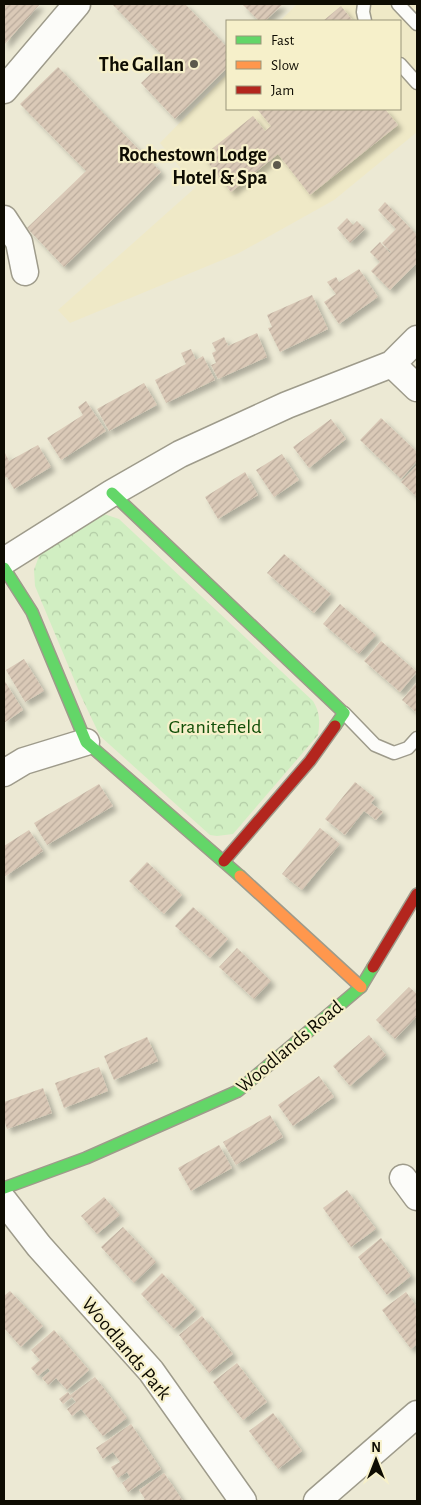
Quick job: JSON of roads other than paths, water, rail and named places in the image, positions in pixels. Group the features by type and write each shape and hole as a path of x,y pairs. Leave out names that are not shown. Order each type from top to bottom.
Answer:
{"street":[{"path":"4,90 77,4"},
{"path":"4,220 19,242 25,272"},
{"path":"4,561 112,493 180,454 288,405 392,364 417,340"},
{"path":"392,364 417,388"},
{"path":"112,493 344,713 310,761 224,861"},
{"path":"4,568 32,612 86,742 224,861 361,987"},
{"path":"4,773 24,761 86,742"},
{"name":"Woodlands Road","path":"4,1188 86,1158 238,1091 361,987 417,894"},
{"name":"Woodlands Park","path":"4,1200 39,1246 151,1371 243,1501"},
{"path":"317,1501 417,1414"}],"lane":[{"path":"364,4 364,20"},
{"path":"398,4 417,24"},
{"path":"401,65 417,83"},
{"path":"344,713 375,745 394,753 408,748 417,738"}],"place":[{"name":"The Gallan","path":"194,64"},
{"name":"Rochestown Lodge Hotel & Spa","path":"277,165"}],"park label":[{"name":"Granitefield","path":"215,726"}]}
